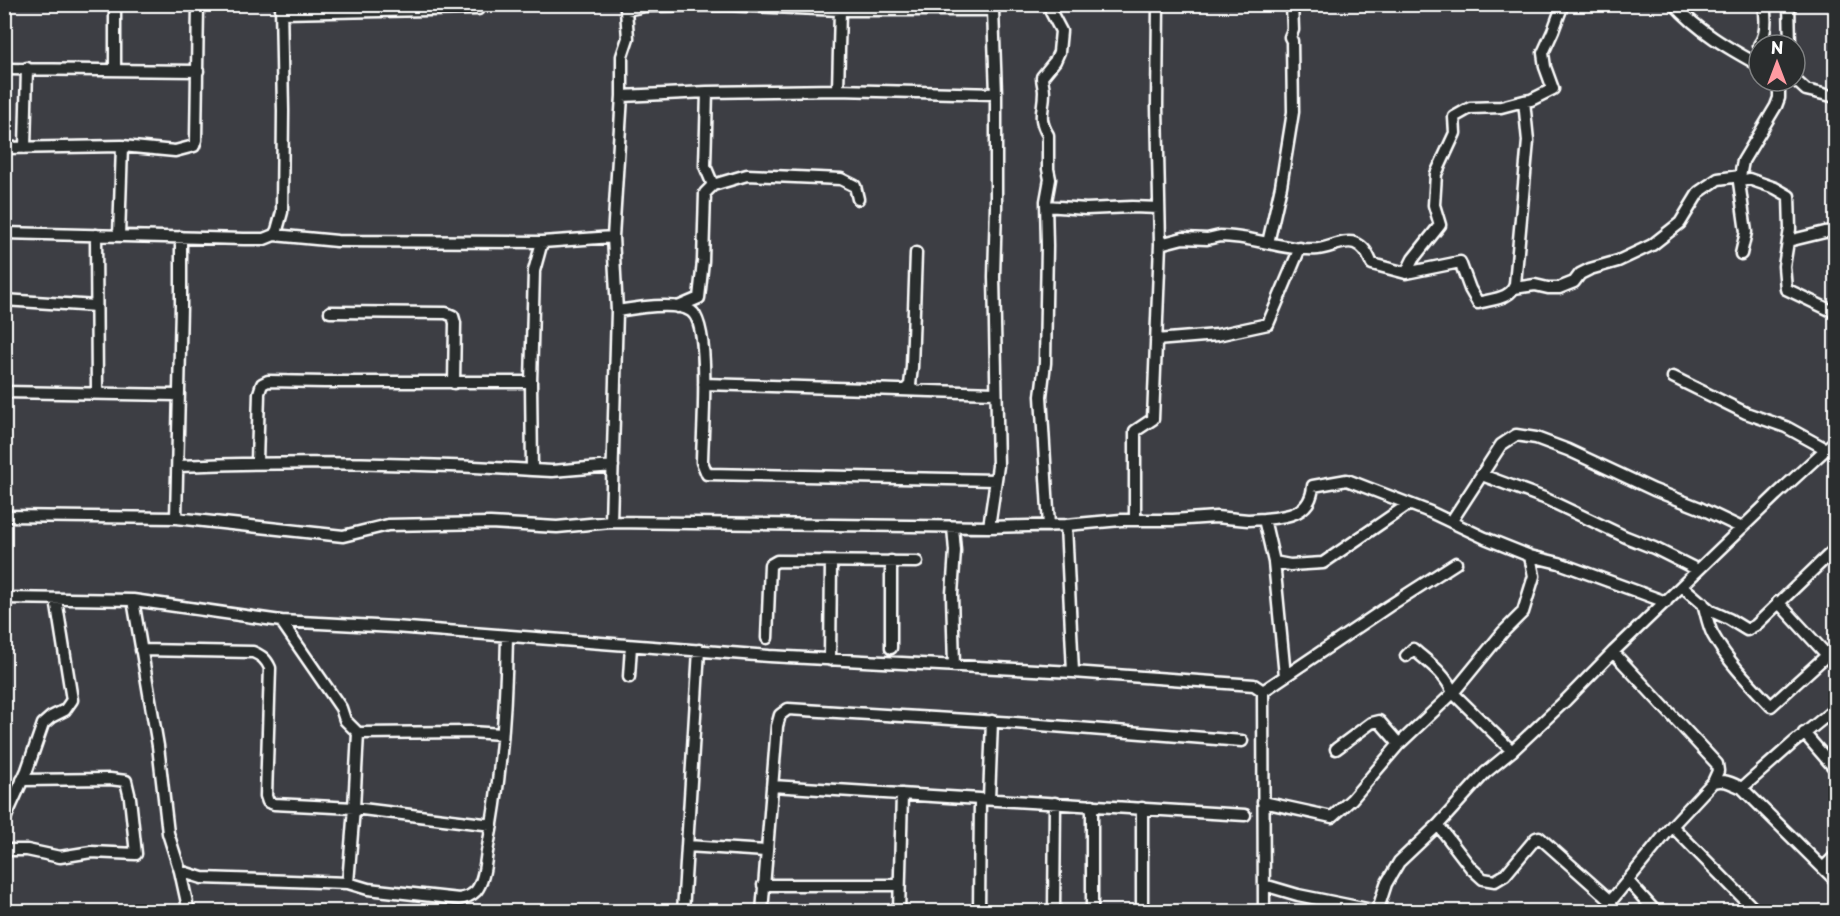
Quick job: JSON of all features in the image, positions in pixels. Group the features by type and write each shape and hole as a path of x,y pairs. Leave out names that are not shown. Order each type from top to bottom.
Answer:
{"street":[{"path":"115,4 116,69"},
{"path":"4,148 122,146 175,151 194,146 198,71 198,4"},
{"path":"1049,526 1041,396 1045,363 1046,206 1050,178 1048,135 1041,112 1044,92 1042,77 1059,52 1061,31 1051,12 1051,4"},
{"path":"1135,520 1135,431 1154,419 1160,244 1157,106 1158,4"},
{"path":"1268,243 1281,186 1293,112 1292,41 1290,38 1293,30 1292,4"},
{"path":"1406,273 1413,259 1440,225 1434,205 1436,174 1455,133 1454,117 1470,108 1501,107 1531,100 1553,89 1545,67 1543,53 1563,4"},
{"path":"1674,4 1688,20 1724,46 1746,58"},
{"path":"1764,4 1766,19 1764,33"},
{"path":"1789,4 1790,33"},
{"path":"611,522 617,312 613,237 622,96 622,56 628,38 626,10 645,6 723,5 840,10 993,7 996,94 995,393 998,466 989,527"},
{"path":"274,235 282,213 281,9 478,9"},
{"path":"838,90 840,10"},
{"path":"25,148 27,68"},
{"path":"4,69 198,71"},
{"path":"622,96 838,90 996,94"},
{"path":"1807,90 1836,97"},
{"path":"707,92 705,166 713,185"},
{"path":"1741,254 1746,232 1739,179 1743,160 1778,102 1778,93"},
{"path":"1160,244 1183,238 1207,240 1220,237 1300,249 1319,249 1346,242 1353,243 1365,249 1372,264 1406,273 1460,262 1478,303 1509,294 1514,288 1528,141 1524,101"},
{"path":"119,236 122,146"},
{"path":"678,307 699,298 703,261 705,193 713,185 747,175 840,179 855,186 858,199"},
{"path":"1514,288 1535,285 1559,288 1574,282 1580,274 1590,269 1618,261 1652,245 1680,223 1699,192 1718,179 1749,179 1775,188 1789,196 1790,229 1784,266 1786,289 1836,313"},
{"path":"1046,206 1086,209 1159,208"},
{"path":"1788,241 1836,231"},
{"path":"4,233 244,239 264,239 274,235 337,241 543,242 613,237"},
{"path":"96,235 97,393"},
{"path":"176,518 181,237"},
{"path":"532,470 531,382 534,271 543,242"},
{"path":"1156,340 1217,335 1268,324 1300,249"},
{"path":"905,390 909,385 912,367 916,253"},
{"path":"4,300 96,306"},
{"path":"617,312 643,306 678,307 691,311 697,319 702,334 704,384 702,462 707,474 996,480"},
{"path":"330,312 446,313 453,316 455,324 454,383"},
{"path":"1673,377 1746,413 1786,428 1826,448"},
{"path":"257,462 259,393 262,384 268,381 531,382"},
{"path":"704,384 995,393"},
{"path":"4,392 177,395"},
{"path":"1452,522 1501,445 1516,435 1536,438 1568,450 1742,528"},
{"path":"1264,885 1298,895 1377,911 1386,885 1400,862 1438,825 1485,773 1566,700 1698,570 1836,440"},
{"path":"178,466 257,462 478,466 552,471 613,466"},
{"path":"1482,476 1544,498 1698,570"},
{"path":"4,516 176,518 343,536 387,525 490,523 557,527 611,522 953,527 1049,526 1087,522 1216,517 1248,520 1284,518 1303,510 1312,494 1313,486 1347,480 1530,556 1559,563 1666,602"},
{"path":"1274,562 1290,566 1323,563 1409,504"},
{"path":"1264,519 1274,562 1285,676"},
{"path":"1066,525 1073,672"},
{"path":"953,527 956,551 952,594 954,666"},
{"path":"1682,586 1711,611 1747,630 1756,625 1836,548"},
{"path":"1263,802 1332,817 1352,799 1400,744 1453,693 1503,632 1523,612 1534,576 1530,556"},
{"path":"767,638 770,565 777,561 917,562"},
{"path":"891,561 891,648"},
{"path":"830,660 831,562"},
{"path":"1263,691 1456,563"},
{"path":"4,598 133,600 281,621 830,660 1073,672 1254,685 1263,691"},
{"path":"4,821 44,724 51,717 65,710 72,700 56,599"},
{"path":"133,600 158,746 168,833 180,871 189,912"},
{"path":"1778,602 1826,654"},
{"path":"1702,603 1712,633 1749,684 1771,706 1836,647"},
{"path":"281,621 341,708 345,720 358,733 502,734"},
{"path":"180,871 202,878 348,883 368,889 459,899 476,892 482,880 492,825 507,676 507,636"},
{"path":"629,677 631,646"},
{"path":"1406,656 1413,649 1433,665 1450,684 1453,693 1512,751"},
{"path":"141,650 237,651 262,655 270,668 266,796 268,802 354,808 492,825"},
{"path":"683,912 699,650"},
{"path":"1603,912 1672,826 1713,782 1718,771 1717,764 1613,652"},
{"path":"1263,691 1264,912"},
{"path":"1742,788 1836,708"},
{"path":"762,912 778,718 783,711 788,709 992,721 1242,741"},
{"path":"979,912 984,799 992,721"},
{"path":"1336,749 1371,723 1378,721 1400,744"},
{"path":"348,883 358,733"},
{"path":"1804,733 1836,771"},
{"path":"4,850 27,850 60,856 91,852 136,854 126,781 110,778 22,780"},
{"path":"1713,782 1722,780 1742,788 1836,881"},
{"path":"772,786 1245,815"},
{"path":"899,912 902,794"},
{"path":"1054,912 1055,803"},
{"path":"1092,805 1092,912"},
{"path":"1142,808 1142,912"},
{"path":"1438,825 1471,868 1483,879 1495,881 1505,875 1539,837 1611,901"},
{"path":"1672,826 1757,912"},
{"path":"687,846 766,851"},
{"path":"1823,868 1836,855"},
{"path":"1628,881 1656,912"},
{"path":"763,885 899,885"}]}
